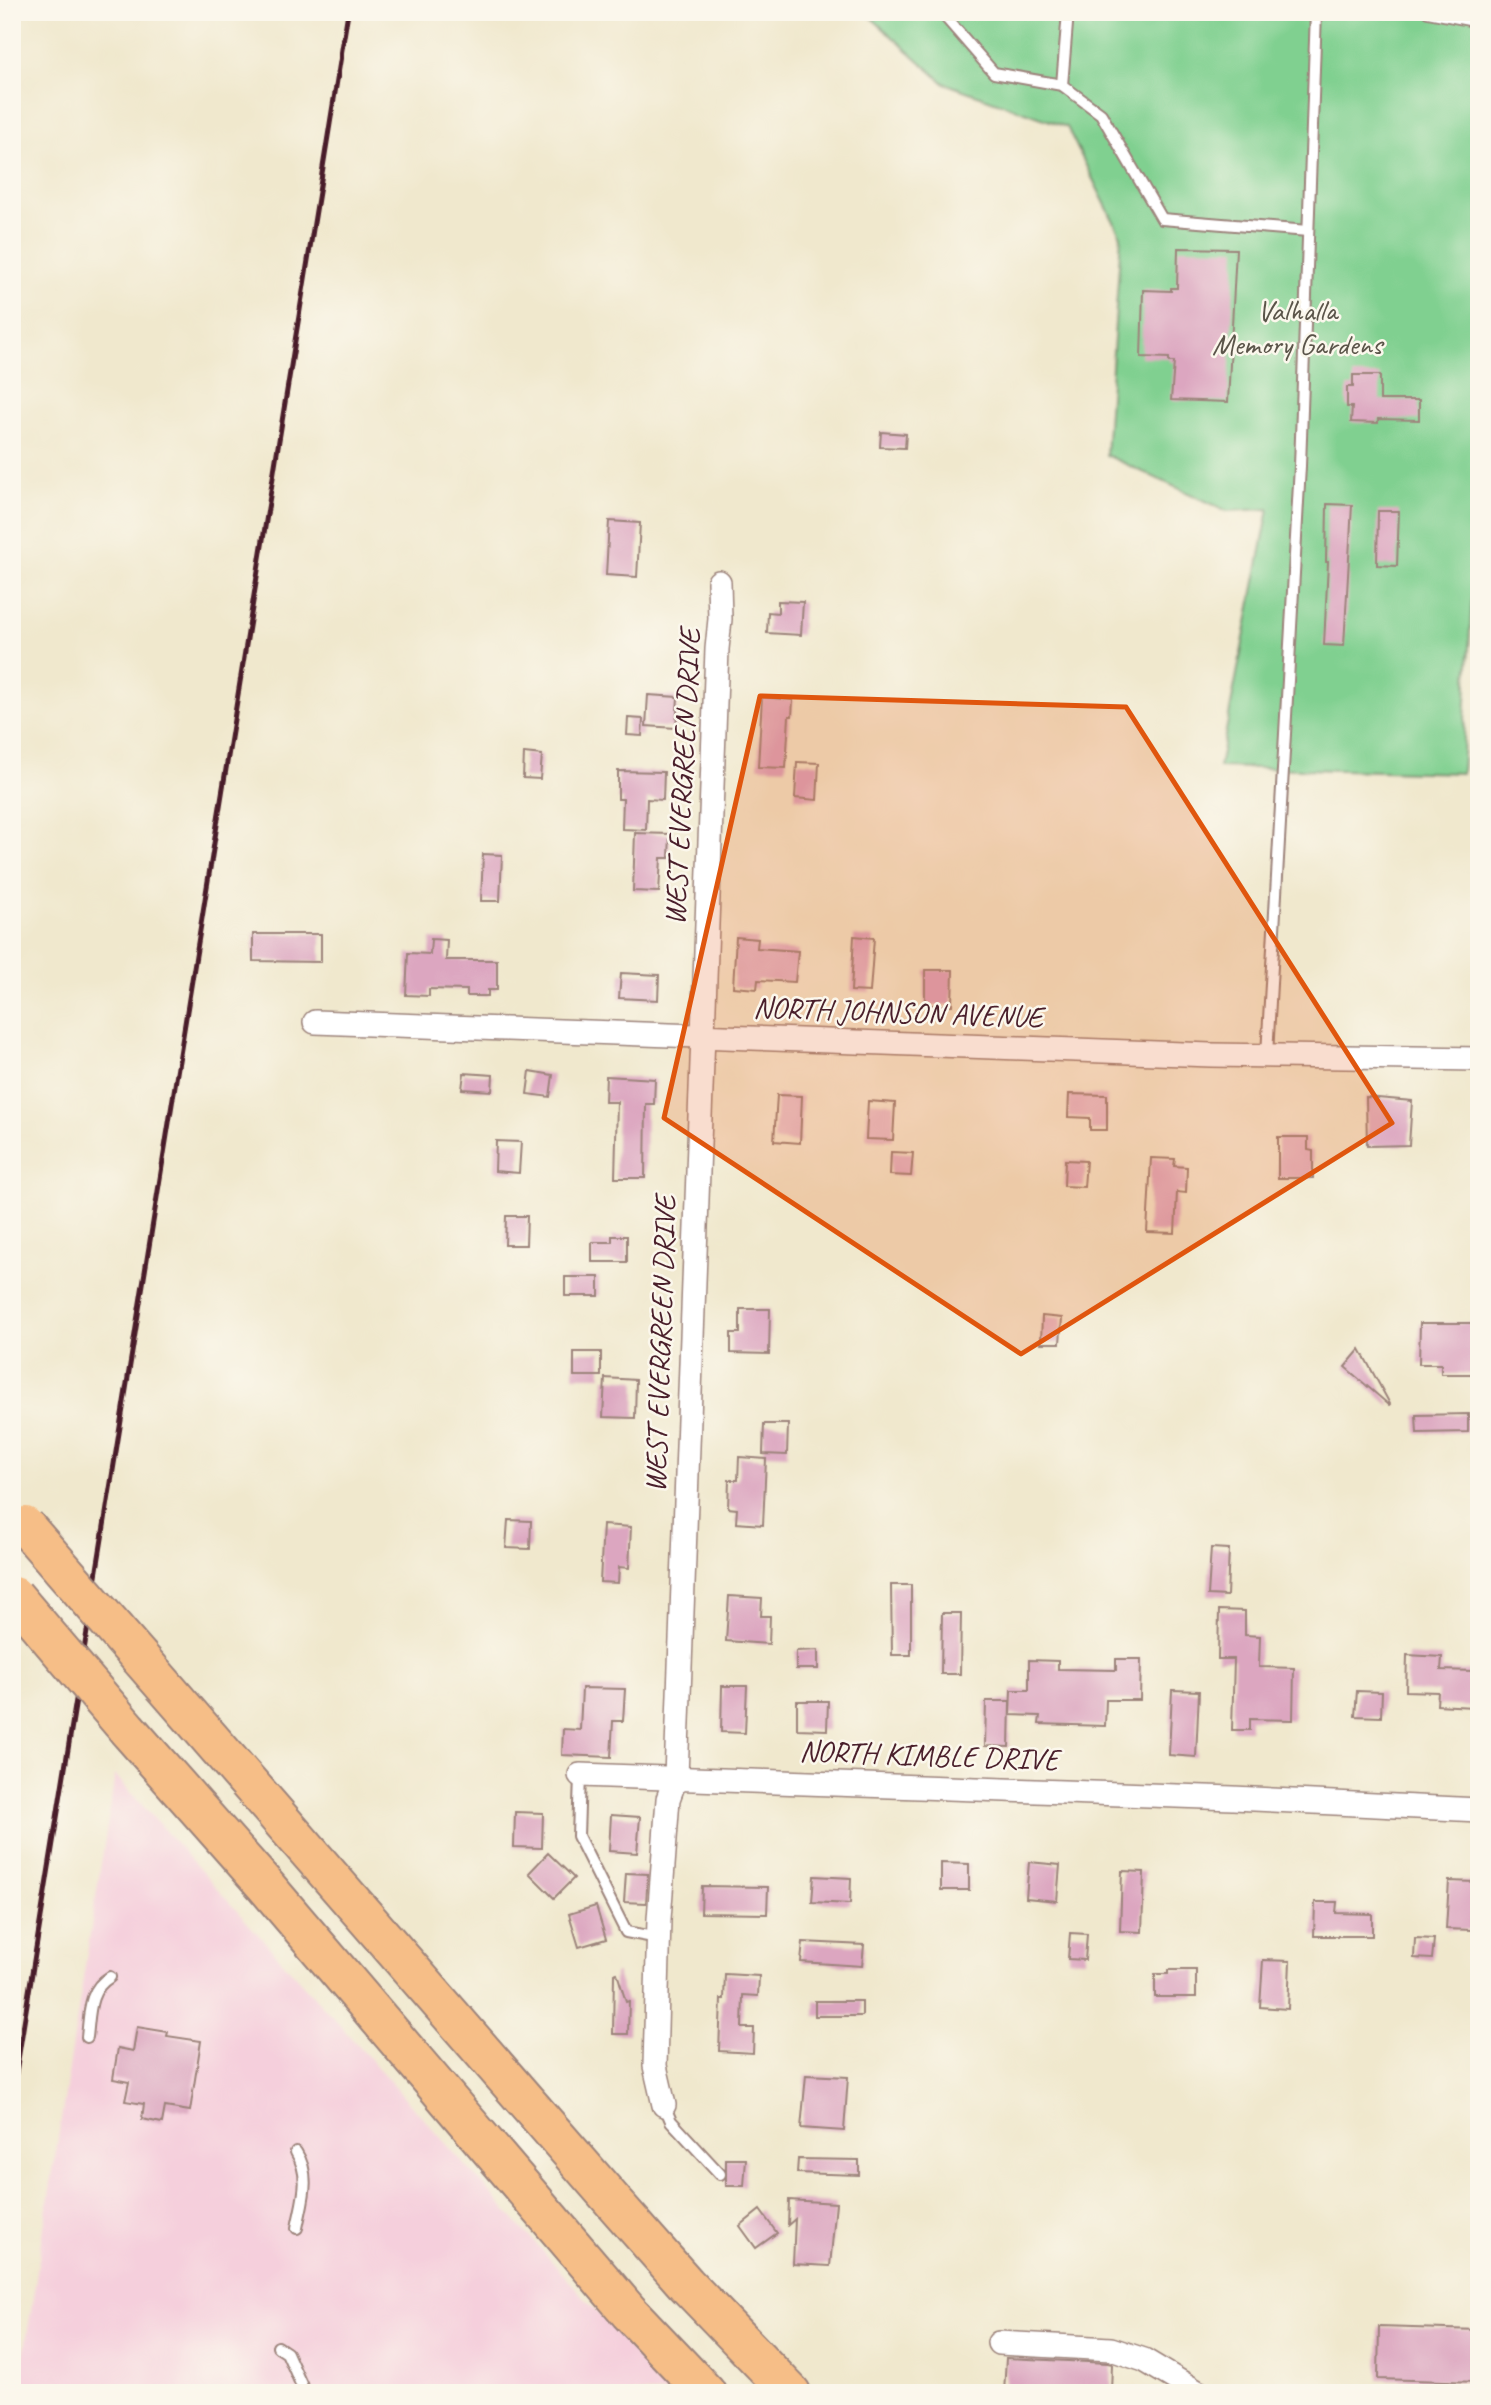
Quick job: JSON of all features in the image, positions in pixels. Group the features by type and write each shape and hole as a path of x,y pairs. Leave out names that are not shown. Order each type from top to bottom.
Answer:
{"highway":[{"path":"19,1518 634,2226 791,2393"},
{"path":"13,1595 265,1885 629,2312 706,2393"}],"street":[{"name":"WEST EVERGREEN DRIVE","path":"664,2105 655,2066 659,1938 668,1799 676,1777 702,1036 720,618 719,582"},
{"name":"NORTH JOHNSON AVENUE","path":"315,1022 1034,1049 1479,1059"},
{"name":"NORTH KIMBLE DRIVE","path":"579,1775 1191,1796 1479,1810"},
{"path":"999,2343 1111,2349 1144,2360 1199,2393"}],"lane":[{"path":"941,12 994,73 1062,85 1101,114 1162,219 1308,231"},
{"path":"1062,85 1068,12"},
{"path":"1267,1055 1300,466 1316,12"},
{"path":"1427,12 1479,22"},
{"name":"NORTH KIMBLE DRIVE","path":"579,1775 578,1836 626,1931 659,1938"},
{"path":"87,2037 93,1995 99,1984 110,1977"},
{"path":"664,2105 671,2121 720,2175"},
{"path":"296,2152 303,2162 306,2177 298,2228"},
{"path":"278,2347 287,2353 305,2393"}],"highlighted area":[{"path":"760,696 1126,707 1392,1123 1021,1354 664,1118"}],"shaded area":[{"path":"115,1775 670,2393 18,2393"}],"green space":[{"name":"Valhalla Memory Gardens","path":"865,12 1479,12 1479,468 1462,773 1219,767 1269,509 1227,511 1106,455 1121,236 1067,127 944,83"}],"building":[{"path":"1178,248 1236,249 1228,402 1171,400 1174,362 1169,362 1169,358 1141,357 1143,290 1171,291 1171,288 1177,288"},
{"path":"1353,375 1380,375 1380,400 1419,400 1419,420 1378,419 1378,423 1351,422 1352,407 1347,407 1347,387 1353,387"},
{"path":"881,432 906,434 905,448 880,447"},
{"path":"1327,504 1352,505 1344,646 1324,645 1328,562"},
{"path":"1378,511 1399,511 1397,566 1377,565"},
{"path":"609,521 640,523 637,577 606,575"},
{"path":"778,601 803,602 801,635 767,633 768,612 778,613"},
{"path":"648,695 678,697 676,728 646,726"},
{"path":"762,697 793,700 792,716 789,716 786,768 758,767"},
{"path":"628,718 643,719 642,736 627,735"},
{"path":"524,753 542,755 540,779 523,778"},
{"path":"797,762 819,763 817,800 795,798"},
{"path":"618,771 664,772 663,800 647,799 646,830 622,829 623,799 618,799"},
{"path":"635,833 670,834 669,858 661,858 659,892 633,891"},
{"path":"483,854 502,855 500,901 481,901"},
{"path":"253,934 321,934 321,962 253,961"},
{"path":"854,936 874,938 870,992 851,991"},
{"path":"736,937 758,939 757,948 798,951 795,982 758,980 757,989 733,987"},
{"path":"431,939 447,940 446,960 497,960 497,990 488,990 488,996 467,996 467,990 429,989 429,996 406,995 408,953 430,954"},
{"path":"925,970 953,970 952,1005 925,1005"},
{"path":"621,973 659,975 658,1000 619,998"},
{"path":"530,1071 553,1075 550,1097 527,1094"},
{"path":"464,1073 493,1075 492,1091 462,1089"},
{"path":"606,1076 655,1079 654,1104 646,1104 645,1178 615,1178 617,1102 605,1102"},
{"path":"1069,1094 1107,1095 1107,1130 1090,1130 1090,1118 1068,1117"},
{"path":"777,1095 802,1096 800,1143 774,1141"},
{"path":"1366,1097 1412,1101 1409,1145 1367,1146"},
{"path":"868,1101 895,1103 893,1140 866,1139"},
{"path":"1278,1137 1308,1137 1308,1150 1313,1151 1313,1178 1278,1178"},
{"path":"496,1141 521,1142 519,1173 495,1171"},
{"path":"891,1152 913,1153 911,1176 890,1175"},
{"path":"1151,1158 1175,1159 1174,1166 1187,1167 1186,1193 1177,1192 1175,1233 1147,1232"},
{"path":"1065,1160 1086,1161 1084,1187 1064,1186"},
{"path":"506,1216 527,1216 526,1245 505,1245"},
{"path":"612,1236 627,1236 627,1262 592,1262 592,1242 612,1242"},
{"path":"565,1277 599,1277 599,1296 565,1296"},
{"path":"740,1309 770,1309 769,1354 731,1353 731,1333 740,1333"},
{"path":"1042,1316 1062,1318 1060,1343 1041,1343"},
{"path":"1420,1323 1477,1323 1477,1374 1441,1374 1441,1364 1419,1364"},
{"path":"1360,1349 1390,1404 1389,1405 1345,1367"},
{"path":"574,1352 601,1352 601,1376 574,1376"},
{"path":"605,1378 636,1380 635,1418 603,1417"},
{"path":"1468,1414 1468,1432 1417,1433 1416,1415"},
{"path":"764,1424 788,1424 787,1455 763,1454"},
{"path":"739,1457 766,1459 763,1525 736,1523 737,1509 728,1508 729,1480 738,1480"},
{"path":"508,1520 531,1521 530,1549 506,1548"},
{"path":"603,1525 631,1527 629,1568 619,1567 618,1583 600,1582"},
{"path":"1211,1548 1229,1549 1227,1596 1208,1595"},
{"path":"891,1585 911,1585 911,1655 892,1655"},
{"path":"729,1596 762,1598 761,1616 770,1616 769,1644 726,1641"},
{"path":"1219,1610 1245,1611 1245,1635 1260,1636 1259,1667 1294,1668 1293,1720 1250,1719 1250,1730 1232,1730 1234,1659 1218,1659"},
{"path":"942,1613 961,1613 960,1674 941,1674"},
{"path":"818,1650 818,1669 796,1669 796,1651"},
{"path":"1407,1655 1442,1657 1441,1670 1474,1671 1473,1707 1437,1705 1438,1692 1406,1691"},
{"path":"1116,1659 1141,1659 1140,1700 1106,1700 1105,1726 1039,1724 1040,1716 1010,1715 1011,1690 1029,1690 1029,1660 1058,1661 1058,1669 1116,1670"},
{"path":"722,1686 747,1686 745,1733 721,1732"},
{"path":"582,1688 625,1689 623,1721 613,1721 611,1757 562,1755 563,1729 580,1730"},
{"path":"1172,1690 1199,1691 1196,1757 1169,1755"},
{"path":"1357,1691 1382,1692 1381,1717 1355,1716"},
{"path":"797,1701 828,1701 827,1730 797,1729"},
{"path":"986,1701 1010,1701 1009,1747 985,1746"},
{"path":"515,1812 543,1813 542,1848 514,1847"},
{"path":"611,1815 640,1817 637,1853 609,1851"},
{"path":"548,1853 574,1878 554,1898 529,1873"},
{"path":"1029,1862 1060,1865 1057,1901 1026,1898"},
{"path":"941,1863 969,1864 969,1890 941,1890"},
{"path":"1122,1871 1144,1872 1142,1932 1120,1931"},
{"path":"626,1873 648,1874 646,1903 624,1902"},
{"path":"814,1876 851,1878 850,1904 812,1902"},
{"path":"1449,1881 1475,1882 1472,1930 1446,1929"},
{"path":"702,1886 768,1887 767,1914 701,1913"},
{"path":"1315,1902 1337,1902 1336,1913 1372,1914 1372,1936 1314,1936"},
{"path":"596,1906 606,1939 579,1947 569,1914"},
{"path":"1070,1933 1087,1934 1085,1960 1068,1959"},
{"path":"1415,1938 1434,1939 1432,1959 1414,1958"},
{"path":"803,1942 864,1945 862,1966 801,1962"},
{"path":"1263,1960 1290,1961 1288,2009 1260,2007"},
{"path":"1168,1970 1196,1970 1196,1997 1155,1997 1155,1974 1168,1974"},
{"path":"617,1973 626,2002 629,2001 628,2034 613,2034 614,1974"},
{"path":"725,1974 759,1976 758,1996 743,1995 742,2028 754,2028 753,2053 719,2051"},
{"path":"815,2001 862,2001 862,2016 815,2016"},
{"path":"137,2027 168,2032 167,2036 201,2041 190,2111 165,2107 162,2123 142,2119 144,2104 125,2101 129,2082 113,2079 118,2048 133,2051"},
{"path":"806,2075 848,2077 844,2131 801,2128"},
{"path":"726,2159 746,2159 744,2186 726,2186"},
{"path":"798,2159 859,2160 859,2175 797,2173"},
{"path":"789,2200 836,2203 830,2266 793,2264 795,2219 788,2225"},
{"path":"760,2210 777,2233 756,2248 740,2226"},
{"path":"1379,2327 1479,2330 1479,2382 1378,2379"},
{"path":"1006,2358 1112,2364 1111,2393 1004,2393"}],"railway":[{"path":"12,2097 348,12"}]}
